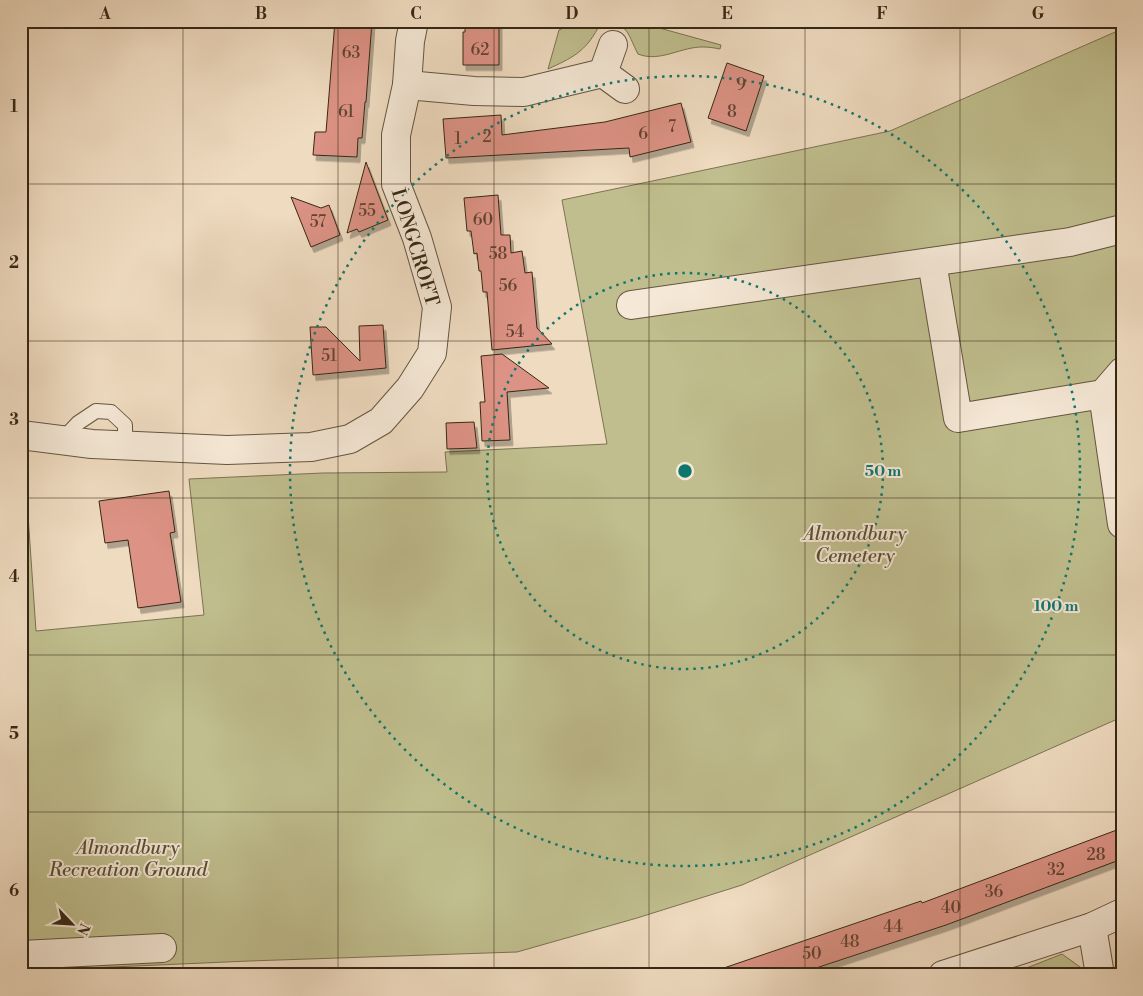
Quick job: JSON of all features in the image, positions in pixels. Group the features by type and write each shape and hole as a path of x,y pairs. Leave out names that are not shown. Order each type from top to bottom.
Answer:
{"street":[{"name":"LONGCROFT","path":"21,435 92,444 228,450 311,447 350,439 381,421 410,388 432,353 437,307 417,238 396,184 396,135 407,85 410,41 414,21"},
{"path":"604,73 613,45"},
{"path":"407,85 474,91 524,92 604,73"},
{"path":"604,73 625,89"},
{"path":"631,306 1070,242 1122,229"},
{"path":"932,262 958,418 1103,394 1122,372"},
{"path":"1103,394 1122,524"},
{"path":"943,975 1092,927 1122,913"},
{"path":"1092,927 1100,975"},
{"path":"21,954 162,948"}],"green space":[{"path":"580,21 634,21 721,45 720,49 696,47 654,57 646,56 638,54 625,29 615,24 598,28 583,49 548,69 559,30"},
{"name":"Almondbury Cemetery","path":"1122,29 1122,717 742,885 637,918 517,952 21,971 21,457 24,457 36,631 204,615 189,479 323,473 447,472 445,452 607,444 562,200 890,131"},
{"path":"1062,954 1087,972 1087,975 1009,975"}],"building":[{"path":"335,21 372,21 366,102 362,138 358,138 357,157 313,155 315,132 326,132"},
{"path":"465,21 499,21 499,65 463,65"},
{"path":"727,63 764,76 746,131 708,118"},
{"path":"681,103 691,142 630,157 629,148 446,158 443,119 501,115 502,135 605,122"},
{"path":"366,162 388,220 359,232 357,229 347,233"},
{"path":"498,195 501,235 510,235 511,253 522,251 525,273 532,272 537,328 552,344 492,350 487,292 483,292 481,271 479,271 477,253 474,254 471,231 467,231 464,198"},
{"path":"291,197 321,208 329,205 340,235 311,247"},
{"path":"383,325 386,368 313,375 310,327 326,327 360,361 359,326"},
{"path":"502,354 549,388 507,392 510,440 482,441 480,402 485,402 481,356"},
{"path":"474,422 477,448 447,449 446,423"},
{"path":"169,491 175,532 170,533 181,602 138,608 128,540 105,543 99,501"},
{"path":"1122,828 1122,859 946,925 795,975 716,975 715,971 921,901 922,903"}],"park label":[{"name":"Almondbury Recreation Ground","path":"128,858"}]}
